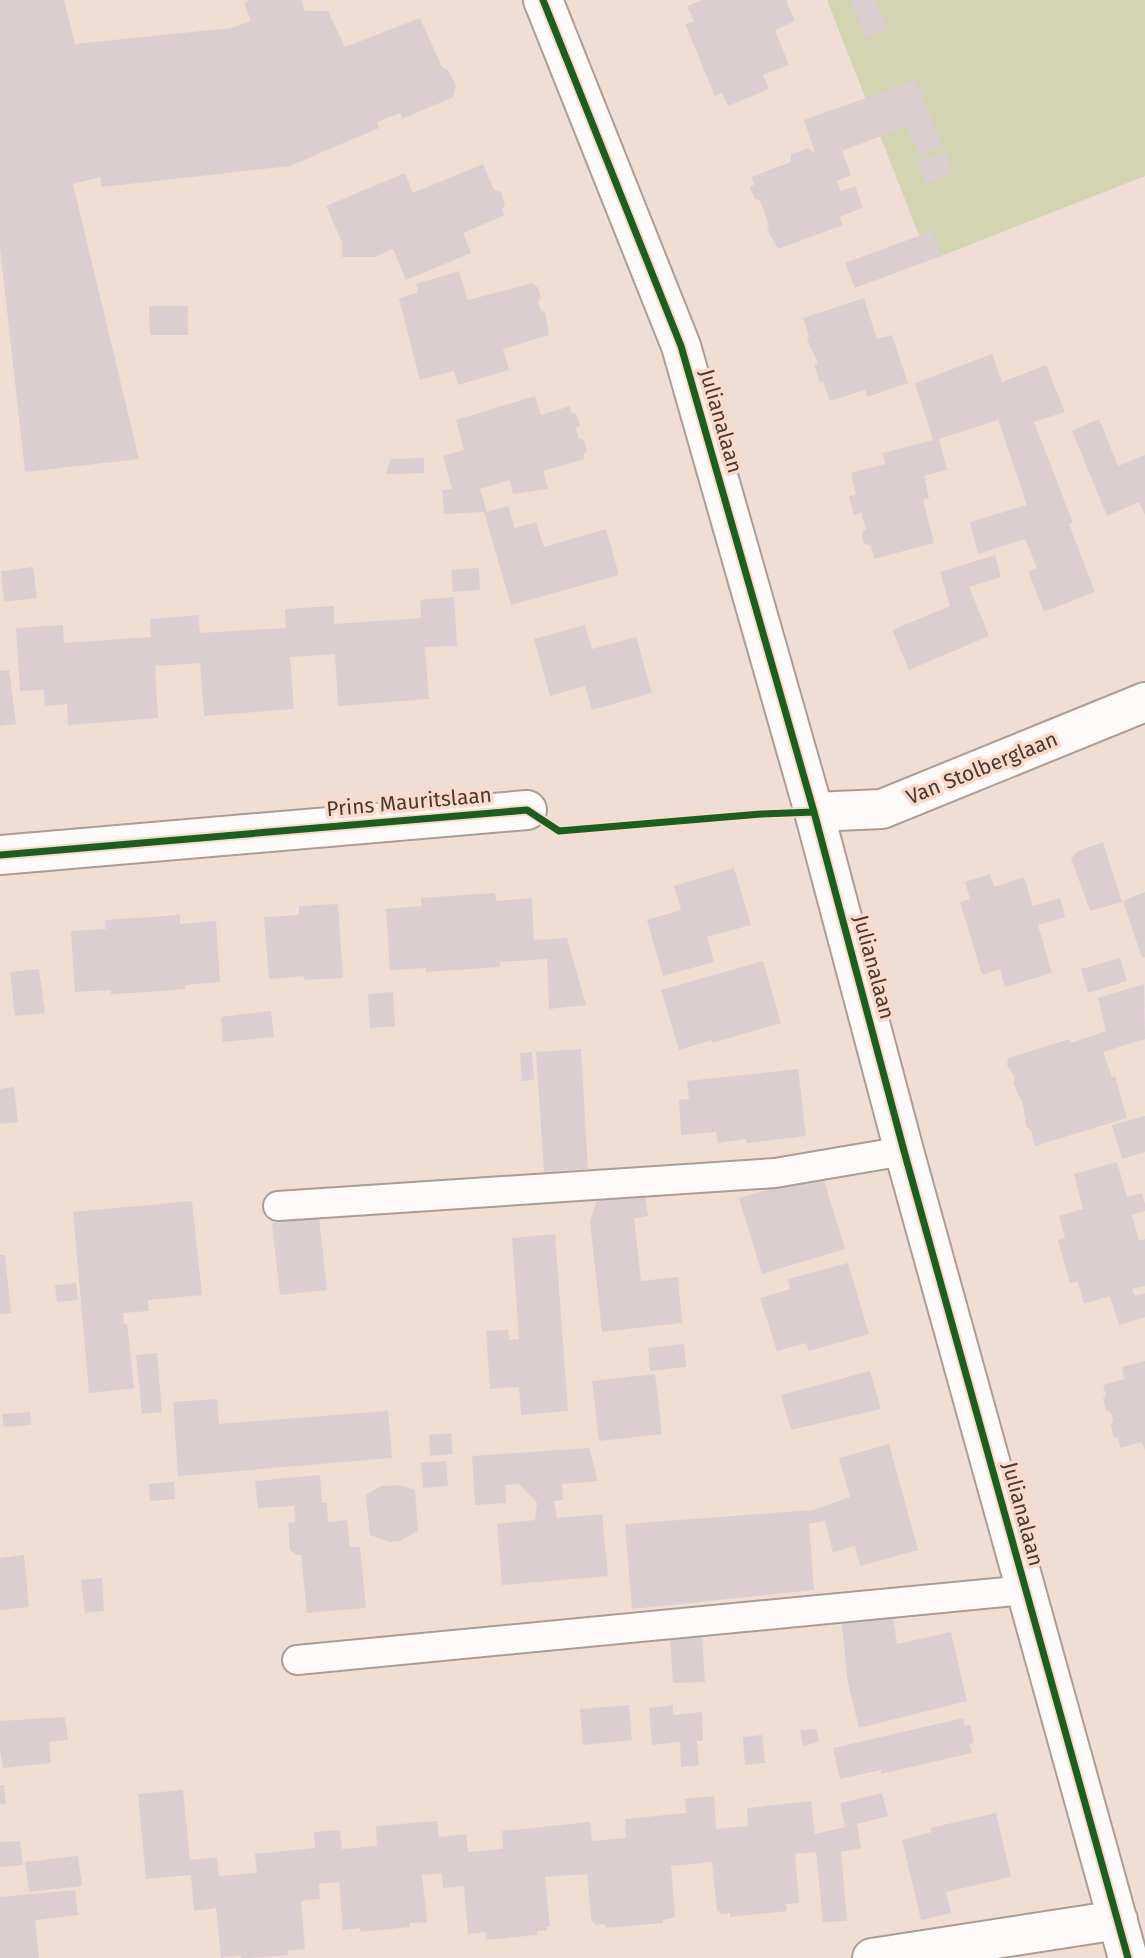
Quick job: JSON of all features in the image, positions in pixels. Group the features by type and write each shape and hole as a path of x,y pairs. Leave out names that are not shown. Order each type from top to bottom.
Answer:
{"street":[{"name":"Julianalaan","path":"543,0 681,346 814,812 904,1151 1128,1958"},
{"name":"Van Stolberglaan","path":"814,812 882,809 1145,702"},
{"name":"Prins Mauritslaan","path":"0,855 527,810"},
{"path":"872,1958 1118,1920"}],"lane":[{"path":"278,1206 775,1173 904,1151"},
{"path":"297,1660 1026,1590"}],"green space":[{"path":"827,0 1145,0 1145,176 936,258 922,243"}],"building":[{"path":"0,0 64,0 75,44 231,28 251,21 244,3 250,0 301,0 305,11 328,11 345,47 420,18 442,67 449,71 456,86 454,97 402,119 400,113 377,122 379,128 290,166 102,187 100,177 73,184 139,459 25,472 0,247"},
{"path":"703,0 786,0 795,21 775,30 789,65 763,75 769,89 728,106 722,92 715,96 685,24 694,21 687,6"},
{"path":"851,0 876,0 888,29 866,38"},
{"path":"916,80 942,147 920,156 907,126 842,151 851,175 837,181 841,191 855,186 863,208 839,217 843,225 778,249 767,229 769,225 760,200 755,199 750,188 754,184 751,177 791,162 791,154 808,148 815,153 804,120"},
{"path":"945,152 953,173 925,184 917,162"},
{"path":"483,164 494,190 501,192 505,215 463,233 471,253 406,280 393,249 375,257 342,257 342,242 326,206 405,173 413,193"},
{"path":"932,231 941,256 855,288 845,263"},
{"path":"459,271 468,300 533,283 538,288 541,298 538,302 541,311 545,312 549,335 503,349 509,370 458,385 454,371 420,380 399,299 418,292 416,284"},
{"path":"864,298 877,339 892,335 908,383 867,397 865,390 830,401 814,365 818,364 807,339 809,336 803,318"},
{"path":"149,306 188,306 188,335 150,335"},
{"path":"992,354 1002,382 1046,365 1065,412 1034,422 1073,523 1069,524 1095,592 1044,612 1028,571 1037,568 1025,539 978,554 970,522 1027,505 998,420 939,439 947,470 924,476 929,498 923,500 934,543 874,559 871,546 864,544 862,533 866,529 861,513 854,515 849,496 856,495 851,473 885,464 883,453 933,440 915,383"},
{"path":"535,396 541,415 570,406 571,413 576,414 580,425 576,429 579,438 584,440 587,451 583,455 585,459 543,471 548,489 513,494 510,480 480,489 487,512 508,506 515,528 536,522 544,547 606,529 619,575 511,605 484,512 444,514 442,490 452,489 443,456 464,450 456,420"},
{"path":"1099,419 1118,466 1145,455 1145,515 1139,502 1107,516 1072,431"},
{"path":"424,458 424,473 386,474 390,459"},
{"path":"995,555 1001,577 969,587 989,636 909,670 892,630 950,606 940,572"},
{"path":"33,567 37,598 4,602 1,571"},
{"path":"479,568 480,590 453,592 451,570"},
{"path":"454,597 457,646 425,647 429,699 338,706 335,654 290,657 294,709 204,716 200,663 155,666 158,718 68,725 67,704 45,706 44,690 20,691 16,628 63,625 64,643 151,637 150,619 198,615 200,633 286,628 285,609 334,606 334,624 421,618 420,600"},
{"path":"585,625 592,649 636,637 652,693 592,710 585,686 550,696 534,639"},
{"path":"9,670 16,724 0,726 0,671"},
{"path":"1103,842 1122,902 1090,911 1071,858 1078,851"},
{"path":"734,868 751,925 707,937 714,962 663,976 647,920 681,910 674,886"},
{"path":"990,874 994,887 1024,877 1033,906 1060,898 1065,917 1038,925 1052,973 1005,987 1000,969 982,975 960,902 970,899 965,882"},
{"path":"1145,892 1145,957 1142,958 1123,901"},
{"path":"495,893 496,901 532,898 534,940 567,938 586,1005 549,1009 547,959 500,962 500,967 426,972 426,968 390,970 386,909 421,906 421,898"},
{"path":"338,904 343,978 304,980 304,976 269,979 264,917 299,915 299,906"},
{"path":"180,915 180,924 216,921 220,982 185,985 185,989 148,992 75,992 71,931 106,929 105,920"},
{"path":"1120,958 1127,981 1088,993 1081,969"},
{"path":"763,961 781,1023 679,1050 661,990"},
{"path":"39,969 45,1013 15,1016 10,972"},
{"path":"1144,984 1145,1039 1103,1052 1112,1077 1115,1076 1127,1118 1035,1146 1031,1130 1026,1126 1023,1104 1013,1083 1015,1077 1007,1065 1008,1058 1070,1039 1071,1043 1106,1031 1098,998"},
{"path":"393,992 395,1026 370,1028 368,994"},
{"path":"271,1011 274,1037 223,1042 221,1017"},
{"path":"581,1049 588,1169 544,1172 536,1052"},
{"path":"532,1052 534,1080 522,1081 520,1053"},
{"path":"798,1069 806,1136 746,1143 746,1139 718,1143 716,1132 681,1135 679,1100 689,1099 687,1081"},
{"path":"14,1087 18,1122 0,1124 0,1089"},
{"path":"1145,1116 1145,1152 1122,1159 1112,1125"},
{"path":"1117,1162 1127,1197 1142,1193 1145,1204 1145,1211 1132,1215 1139,1241 1145,1239 1145,1286 1132,1289 1135,1296 1145,1293 1145,1317 1119,1325 1110,1296 1084,1304 1078,1282 1070,1283 1058,1240 1065,1238 1059,1216 1083,1209 1074,1174"},
{"path":"822,1174 845,1249 762,1274 739,1198"},
{"path":"645,1193 648,1216 634,1218 641,1281 678,1277 682,1323 602,1332 590,1221 598,1197"},
{"path":"192,1201 202,1295 148,1300 149,1311 123,1313 124,1324 127,1324 134,1388 89,1393 73,1212"},
{"path":"319,1218 327,1290 280,1295 272,1223"},
{"path":"555,1234 568,1411 521,1415 519,1387 490,1389 486,1331 508,1330 509,1340 519,1339 512,1238"},
{"path":"0,1255 5,1255 11,1313 0,1314"},
{"path":"848,1263 869,1334 809,1351 806,1343 777,1351 760,1298 790,1289 788,1279"},
{"path":"76,1283 78,1300 57,1302 55,1285"},
{"path":"684,1344 686,1367 650,1371 648,1348"},
{"path":"157,1353 162,1412 142,1414 136,1355"},
{"path":"1145,1361 1145,1450 1142,1442 1121,1448 1118,1439 1113,1436 1113,1421 1111,1413 1106,1410 1103,1385 1124,1379 1122,1367"},
{"path":"870,1371 881,1409 791,1430 781,1395"},
{"path":"655,1374 662,1434 599,1441 592,1381"},
{"path":"217,1399 219,1424 388,1411 392,1458 178,1476 173,1402"},
{"path":"30,1412 31,1425 4,1427 2,1414"},
{"path":"451,1433 453,1454 430,1456 429,1435"},
{"path":"889,1444 918,1550 860,1566 855,1546 833,1552 825,1521 809,1524 814,1590 632,1609 625,1524 813,1510 850,1497 839,1458"},
{"path":"589,1448 598,1481 562,1484 563,1500 554,1501 557,1518 602,1514 608,1576 502,1585 497,1524 535,1520 537,1503 519,1484 505,1485 506,1503 475,1505 472,1456"},
{"path":"446,1461 448,1486 423,1488 421,1463"},
{"path":"320,1475 322,1503 327,1503 328,1522 347,1520 350,1547 360,1547 366,1608 307,1613 301,1555 290,1550 288,1523 295,1522 294,1506 258,1508 255,1481"},
{"path":"174,1482 175,1499 150,1501 149,1484"},
{"path":"400,1485 415,1490 418,1531 400,1541 390,1542 370,1535 366,1495 381,1486"},
{"path":"24,1555 29,1607 0,1610 0,1558"},
{"path":"102,1578 104,1611 85,1613 81,1580"},
{"path":"892,1611 897,1644 951,1632 967,1701 859,1728 848,1683 841,1617"},
{"path":"702,1636 705,1682 673,1683 670,1638"},
{"path":"629,1705 632,1740 583,1745 580,1709"},
{"path":"673,1705 673,1715 702,1712 703,1741 697,1741 699,1765 681,1767 680,1742 652,1745 649,1708"},
{"path":"65,1717 68,1740 49,1742 51,1763 3,1768 0,1721"},
{"path":"963,1718 965,1726 970,1725 974,1743 969,1744 972,1753 881,1774 881,1770 840,1779 833,1748"},
{"path":"817,1729 819,1742 803,1746 800,1730"},
{"path":"762,1735 765,1763 745,1765 743,1737"},
{"path":"0,1785 4,1785 6,1804 0,1804"},
{"path":"183,1790 190,1860 217,1857 219,1876 257,1873 255,1854 315,1848 314,1832 340,1830 342,1849 377,1846 376,1826 437,1821 439,1837 466,1834 468,1852 503,1849 502,1831 590,1822 592,1841 626,1838 625,1819 686,1813 685,1799 714,1796 716,1829 748,1826 747,1808 811,1801 815,1834 845,1827 840,1803 882,1793 888,1816 857,1824 861,1848 841,1852 847,1921 823,1922 816,1852 795,1854 799,1903 786,1904 787,1911 730,1917 730,1913 720,1914 717,1911 712,1862 671,1866 675,1915 673,1918 663,1920 663,1923 606,1928 605,1924 592,1923 587,1874 545,1877 550,1926 547,1930 537,1931 537,1935 486,1940 485,1932 468,1934 464,1886 443,1888 442,1873 422,1875 427,1922 410,1923 410,1927 360,1932 360,1928 343,1930 339,1882 319,1884 320,1899 301,1901 305,1949 287,1951 288,1955 242,1958 241,1955 221,1958 216,1908 194,1911 191,1875 146,1879 138,1794"},
{"path":"996,1813 1011,1877 946,1892 951,1913 921,1920 902,1840 932,1832 930,1828"},
{"path":"20,1841 23,1865 0,1867 0,1842"},
{"path":"78,1856 82,1886 29,1892 25,1862"},
{"path":"75,1890 78,1915 35,1920 39,1958 0,1958 0,1897"}],"cycle path":[{"path":"543,0 681,346 814,812 904,1151 1128,1958"},
{"path":"0,855 527,810 559,831 814,812"}]}
